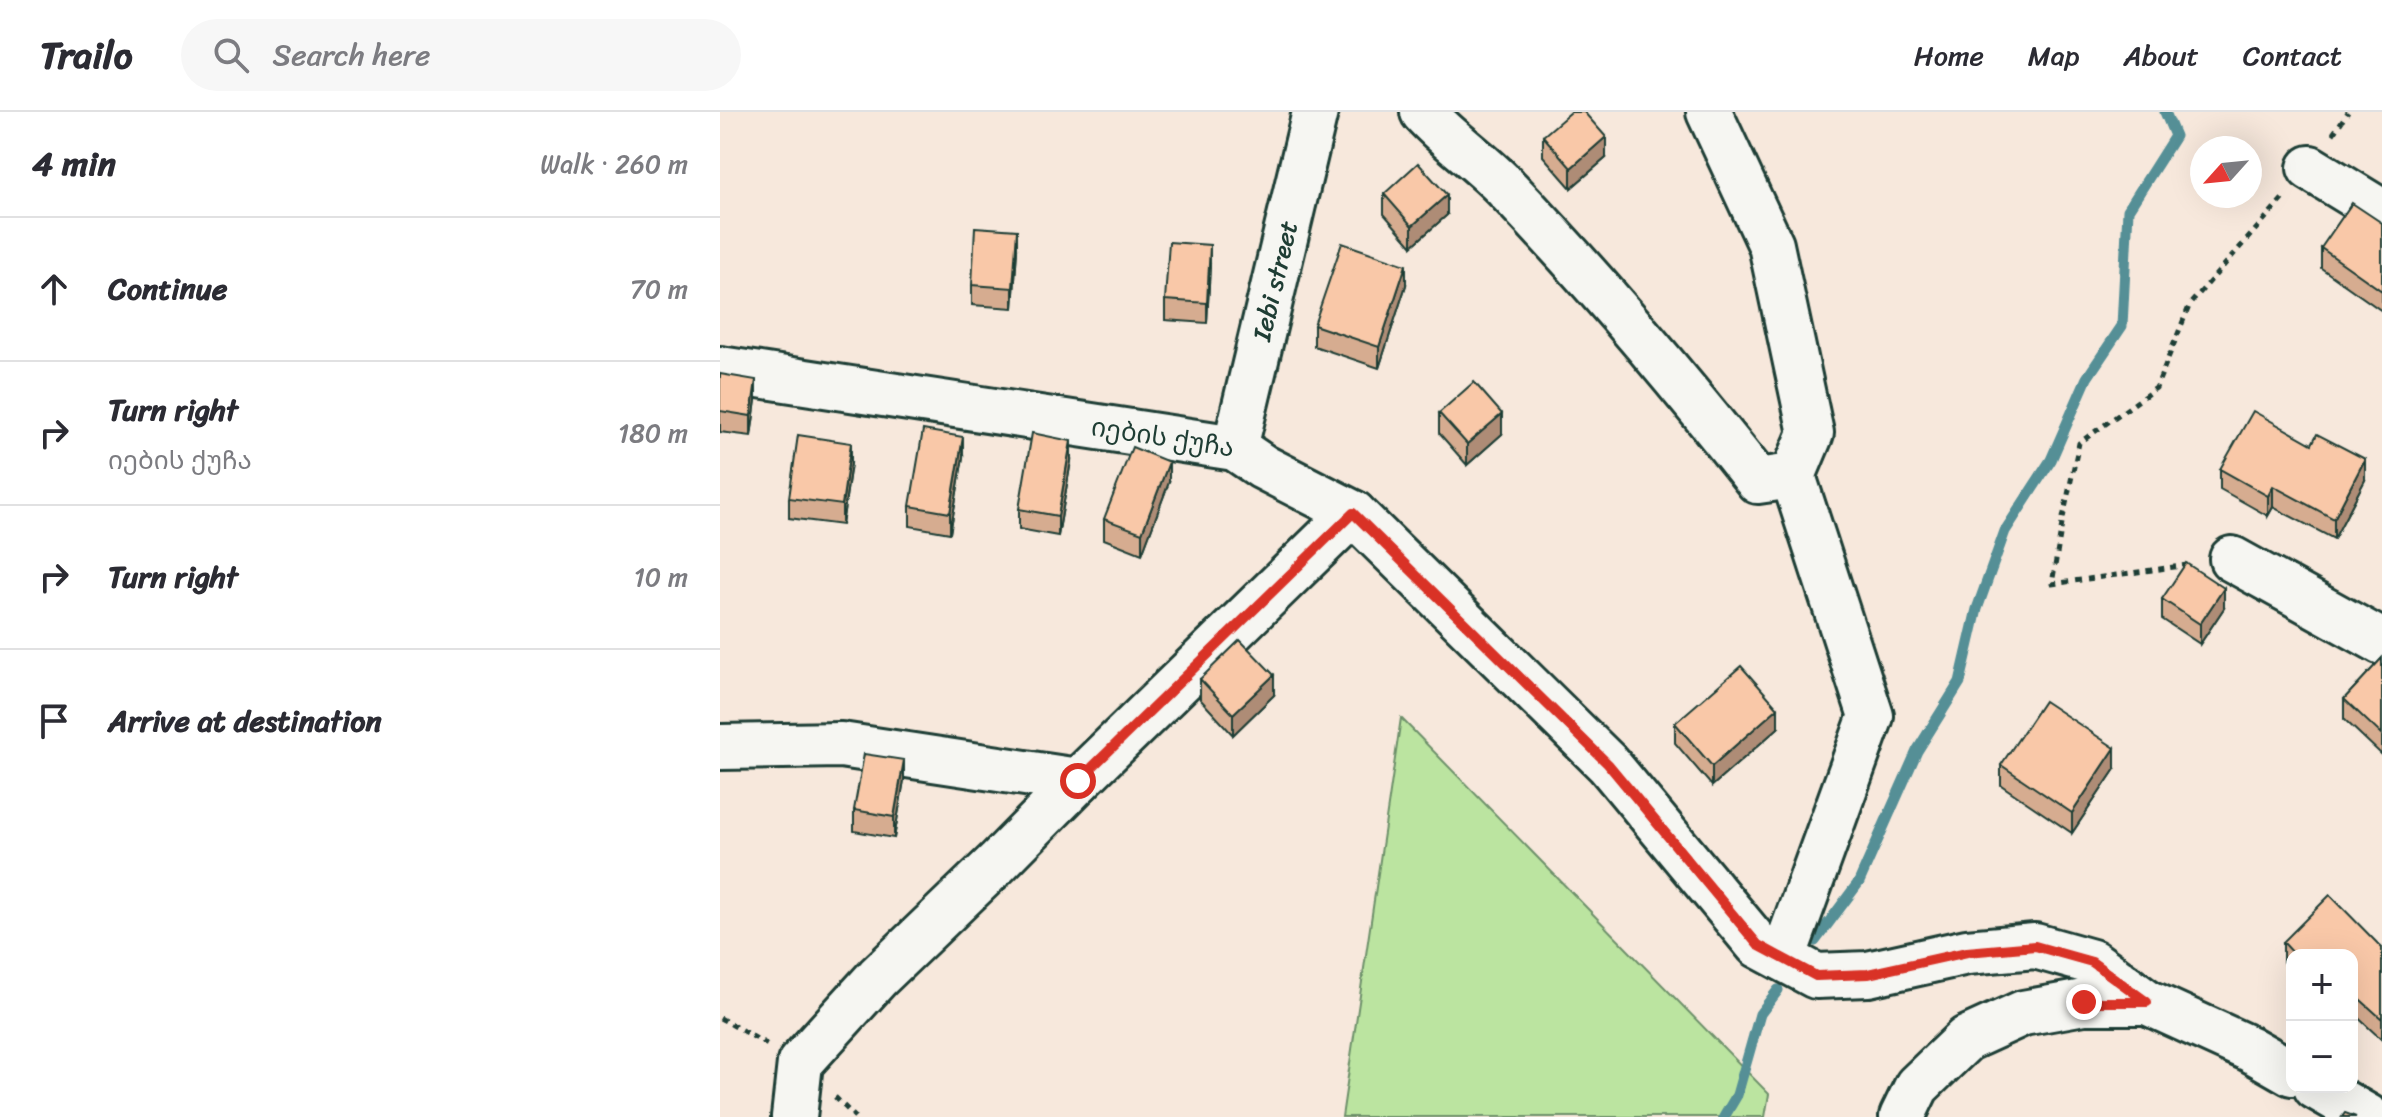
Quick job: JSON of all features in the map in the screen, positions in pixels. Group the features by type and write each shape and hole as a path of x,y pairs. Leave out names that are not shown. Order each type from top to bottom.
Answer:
{"street":[{"name":"Iebi street","path":"1235,448 1315,112"},
{"path":"1423,112 1441,132 1506,187 1679,382 1758,481 1793,476"},
{"path":"1709,112 1771,245 1811,433 1793,476 1871,716 1783,958"},
{"path":"2310,168 2382,212"},
{"name":"იების ქუჩა","path":"720,369 1235,448 1263,467 1353,513 1608,764 1758,945 1816,976 1868,974 1967,952 2035,946 2092,962 2147,1002"},
{"path":"794,1117 800,1063 878,977 1353,513"},
{"path":"2232,559 2382,642"},
{"path":"720,747 841,745 1078,781"},
{"path":"1902,1117 1917,1086 1966,1039 2023,1013 2084,1002 2147,1002 2250,1049 2286,1070"},
{"path":"2326,1093 2368,1117"}],"path":[{"path":"2232,559 2052,584 2079,443 2156,388 2190,304 2310,168 2348,112"}],"green space":[{"path":"1401,718 1769,1094 1765,1117 1342,1117"}],"building":[{"path":"1571,112 1584,112 1606,137 1571,168 1543,136"},
{"path":"1418,163 1447,195 1412,226 1384,194"},
{"path":"2352,203 2382,223 2382,291 2321,248"},
{"path":"975,227 1017,230 1013,288 972,285"},
{"path":"1169,242 1210,245 1207,303 1165,300"},
{"path":"1342,243 1406,265 1379,347 1314,325"},
{"path":"720,374 756,380 751,416 720,411"},
{"path":"1474,382 1502,414 1467,444 1439,413"},
{"path":"2253,411 2312,444 2317,434 2365,459 2334,519 2273,486 2268,496 2220,469"},
{"path":"923,430 963,437 950,513 910,506"},
{"path":"1032,433 1071,441 1058,516 1019,509"},
{"path":"798,435 851,443 842,505 789,498"},
{"path":"1132,447 1169,462 1142,533 1104,519"},
{"path":"2186,563 2224,588 2200,624 2162,599"},
{"path":"1240,640 1274,675 1233,714 1200,679"},
{"path":"2382,658 2382,735 2344,699"},
{"path":"1741,666 1778,708 1712,766 1675,723"},
{"path":"2044,701 2115,748 2072,813 2001,765"},
{"path":"864,754 904,760 894,817 854,810"},
{"path":"2330,895 2382,948 2382,1019 2358,997 2358,949 2289,949 2283,942"}],"waterway":[{"path":"1815,941 1859,882 1917,751 1960,682 1977,609 2005,531 2051,460 2087,378 2122,326 2128,210 2175,136 2165,112"},
{"path":"1724,1117 1737,1095 1760,1014 1778,990"}],"route":[{"path":"1078,781 1353,513 1608,764 1758,945 1816,976 1868,974 1967,952 2035,946 2092,962 2147,1002 2084,1002"}]}
